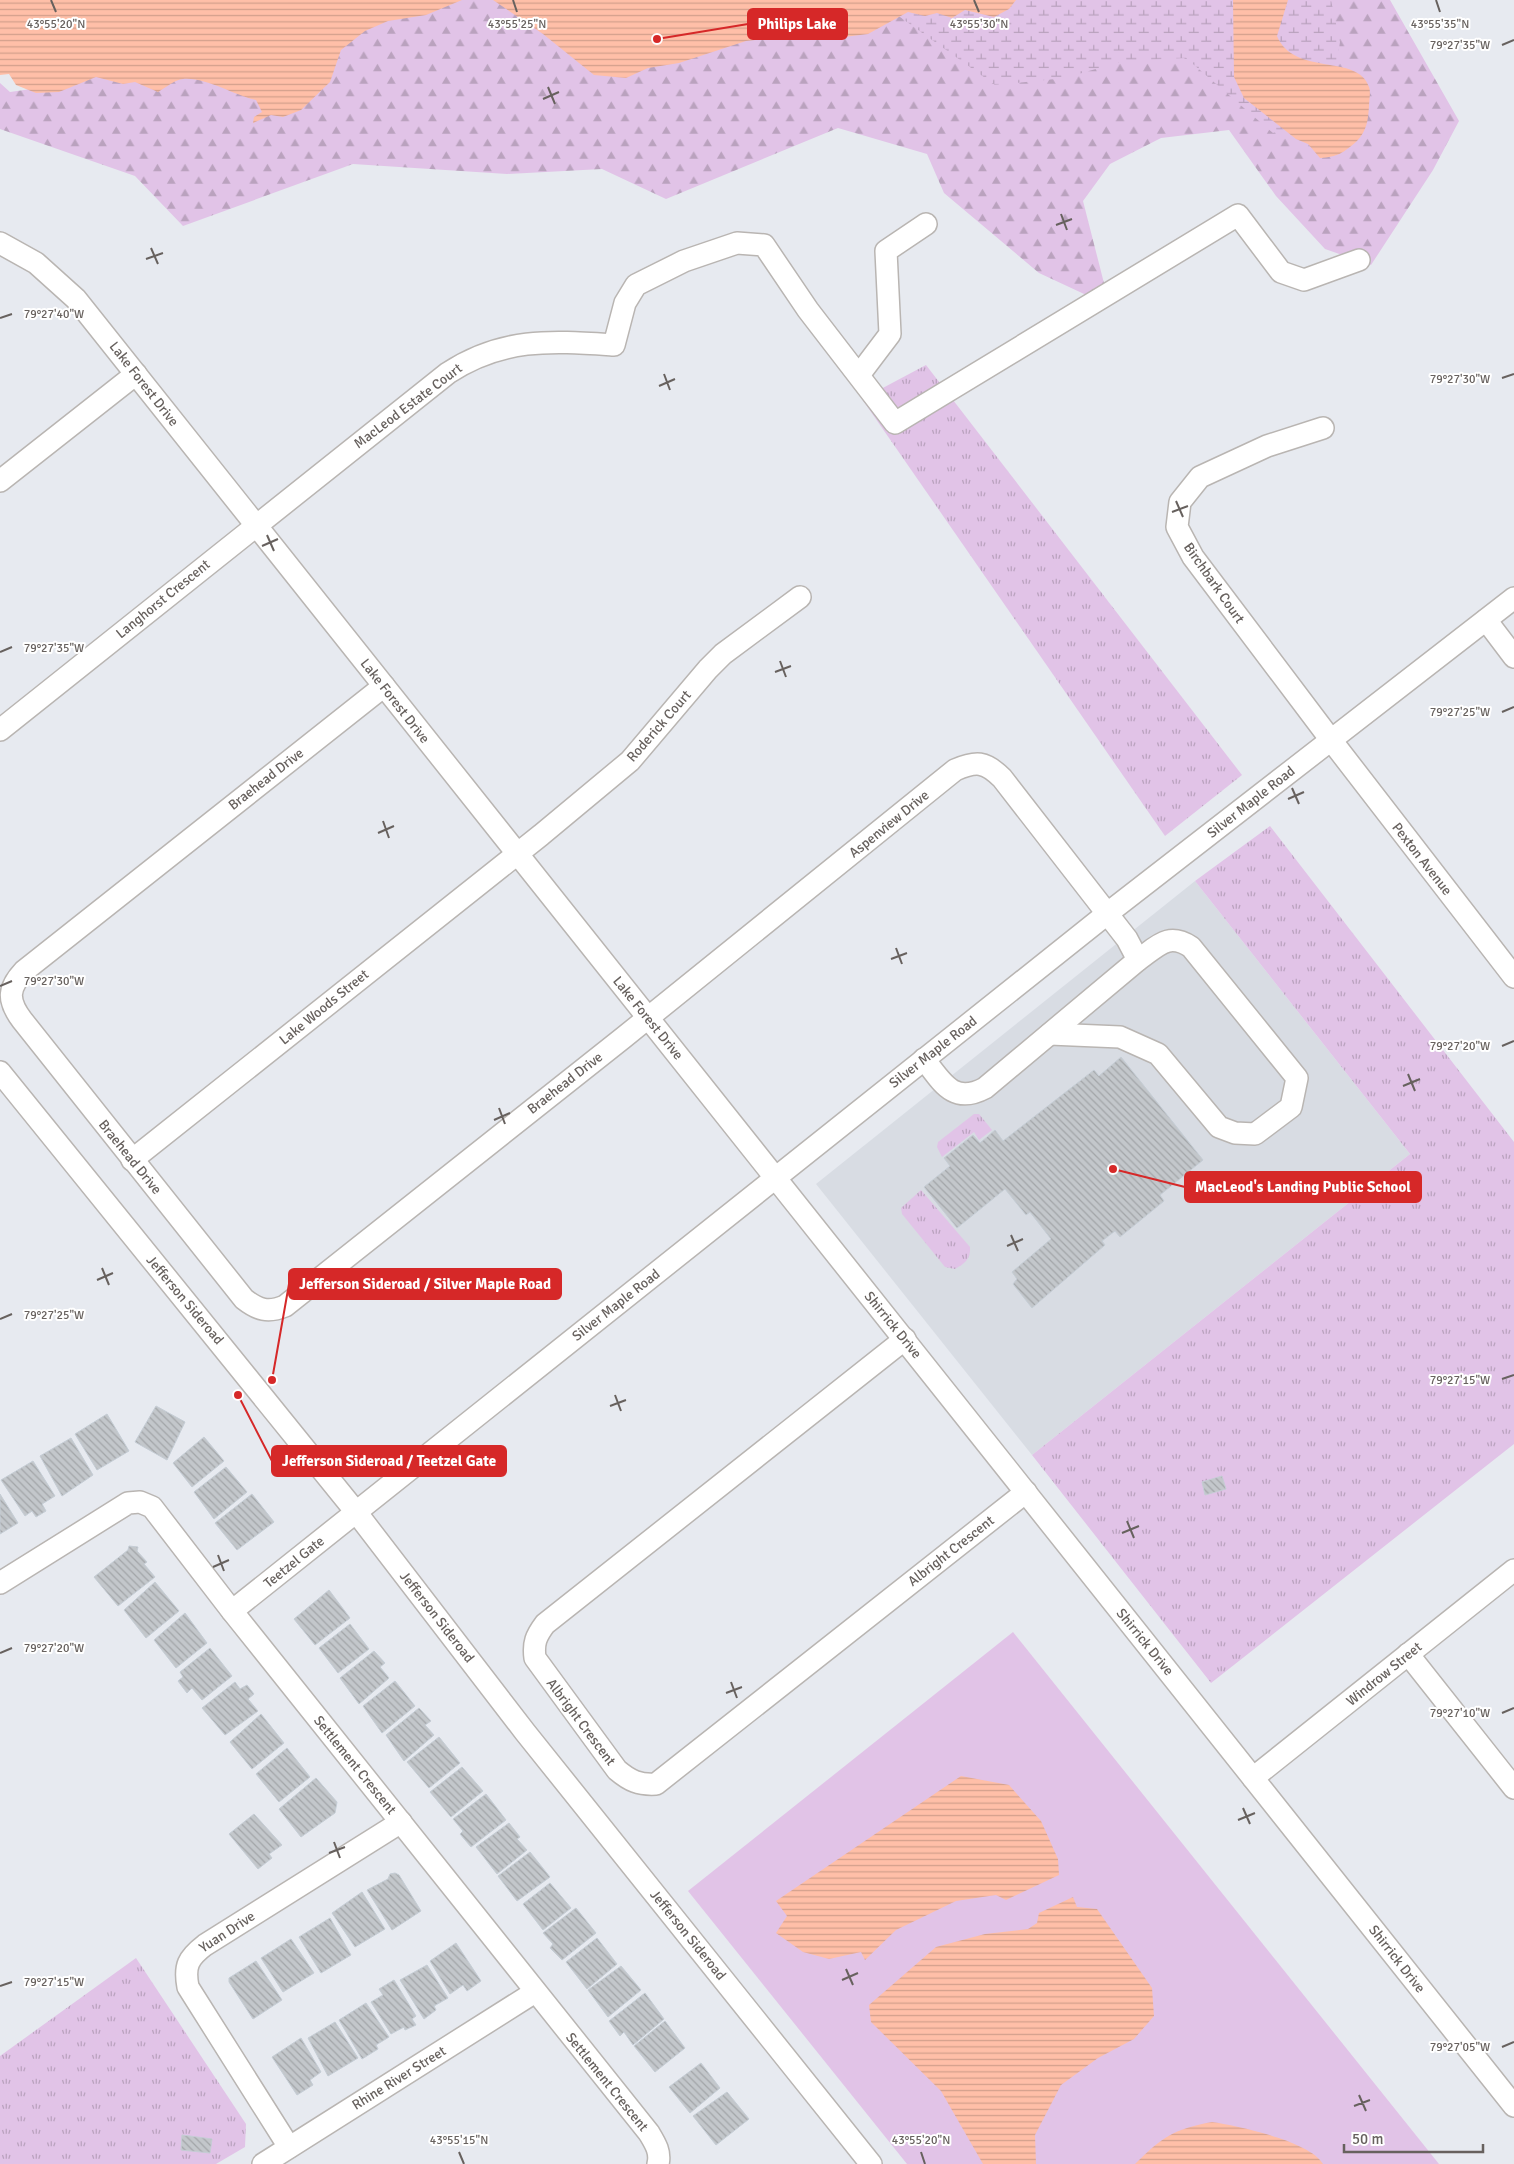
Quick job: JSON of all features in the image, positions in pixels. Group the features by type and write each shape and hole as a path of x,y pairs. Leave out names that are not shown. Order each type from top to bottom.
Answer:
{"street":[{"path":"926,224 886,251 890,334 859,376 895,422 1238,215 1281,272 1304,280 1360,260"},
{"name":"Lake Forest Drive","path":"0,243 36,263 71,293 775,1178"},
{"name":"MacLeod Estate Court","path":"256,525 462,364 480,356 532,342 553,341 614,345 625,303 636,285 684,261 737,243 764,245 808,310 859,376"},
{"path":"0,482 136,374"},
{"name":"Birchbark Court","path":"1323,428 1267,446 1200,477 1180,502 1177,528 1193,557 1331,740"},
{"name":"Langhorst Crescent","path":"0,730 256,525"},
{"name":"Roderick Court","path":"516,854 630,761 723,654 800,597"},
{"name":"Silver Maple Road","path":"356,1512 1108,913 1514,598"},
{"path":"1486,620 1514,658"},
{"name":"Braehead Drive","path":"384,686 15,980 11,994 13,1008 132,1160 244,1299 254,1307 275,1310 285,1306 647,1018"},
{"name":"Pexton Avenue","path":"1331,740 1514,977"},
{"name":"Aspenview Drive","path":"647,1018 955,770 968,764 980,763 992,768 1002,778 1128,939 1138,960"},
{"name":"Lake Woods Street","path":"132,1160 516,854"},
{"path":"924,1059 947,1087 955,1093 964,1095 975,1094 985,1088 1138,960 1165,942 1180,940 1191,947 1297,1078 1291,1107 1255,1134 1235,1133 1219,1127 1158,1054 1120,1037 1050,1034"},
{"name":"Jefferson Sideroad","path":"0,1072 356,1512 525,1732 871,2164"},
{"name":"Shirrick Drive","path":"775,1178 1514,2106"},
{"name":"Albright Crescent","path":"905,1339 546,1624 536,1635 533,1646 535,1658 617,1770 629,1781 642,1785 656,1784 1026,1492"},
{"name":"Settlement Crescent","path":"0,1583 128,1503 140,1502 152,1507 232,1611 649,2133 656,2145 660,2158 658,2164"},
{"name":"Teetzel Gate","path":"232,1611 356,1512"},
{"name":"Windrow Street","path":"1253,1778 1514,1570"},
{"path":"1408,1654 1514,1788"},
{"name":"Yuan Drive","path":"289,2147 188,1987 186,1974 188,1962 205,1945 401,1822"},
{"name":"Rhine River Street","path":"263,2164 536,1992"}],"shaded area":[{"path":"0,0 462,0 426,15 388,21 365,31 341,50 330,82 301,110 283,117 271,115 253,123 254,117 262,112 256,100 210,83 192,79 177,80 158,92 135,82 123,84 96,77 59,92 36,93 16,85 9,74 0,75"},
{"path":"493,0 1016,0 1009,9 994,17 965,10 952,18 937,13 925,16 908,12 868,34 844,37 817,30 800,30 784,37 746,41 679,63 648,68 626,78 594,75 543,34"},
{"path":"1233,0 1288,0 1277,36 1285,49 1311,61 1352,70 1363,77 1370,91 1367,121 1360,137 1348,149 1331,157 1320,158 1308,144 1296,139 1244,98 1234,77"},
{"path":"1195,881 1410,1154 1032,1455 816,1184"},
{"path":"961,1776 1009,1785 1041,1821 1058,1859 1059,1875 1006,1900 996,1895 956,1901 896,1930 865,1960 861,1952 829,1959 803,1952 776,1933 787,1916 776,1901"},
{"path":"1073,1897 1077,1907 1097,1909 1152,1988 1154,2016 1134,2039 1098,2058 1061,2085 1035,2135 1036,2164 983,2164 941,2091 871,2022 869,2005 936,1947 985,1934 1028,1929 1037,1923 1039,1913"},
{"path":"1212,2122 1255,2131 1289,2142 1304,2148 1316,2156 1323,2164 1135,2164 1153,2147 1178,2131"}],"green space":[{"path":"405,0 1390,0 1459,121 1433,170 1371,265 1325,249 1276,196 1229,130 1161,138 1110,164 1083,201 1106,291 1097,300 1039,273 944,193 927,154 838,128 666,199 602,169 507,174 353,164 183,226 135,176 0,129 0,83 10,92 80,82 137,60"},
{"path":"944,0 1331,0 1340,42 1334,81 1315,119 1273,133 1186,58 1123,61 1065,78 995,85 886,7"},
{"path":"926,365 1242,775 1165,836 862,399"},
{"path":"1270,826 1514,1142 1514,1444 1211,1683 1032,1455 1410,1154 1195,881"},
{"path":"974,1114 979,1114 992,1130 979,1140 974,1132 942,1157 937,1147 938,1142"},
{"path":"921,1190 970,1247 966,1261 955,1269 945,1267 902,1214 901,1208"},
{"path":"1013,1632 1439,2164 907,2164 688,1891"},
{"path":"136,1958 246,2124 245,2147 216,2164 0,2164 0,2056"}],"building":[{"path":"1121,1057 1203,1160 1160,1195 1164,1201 1120,1237 1115,1231 1102,1241 1105,1245 1032,1308 1013,1284 1017,1279 1012,1272 1051,1239 1030,1212 1026,1215 1005,1189 957,1228 924,1187 950,1166 944,1158 973,1135 980,1143 995,1130 1003,1141 1094,1070 1099,1076"},
{"path":"156,1406 185,1422 167,1460 135,1442"},
{"path":"107,1414 129,1451 97,1470 75,1434"},
{"path":"204,1437 224,1461 192,1487 173,1463"},
{"path":"71,1438 93,1475 62,1496 40,1456"},
{"path":"33,1461 55,1496 42,1504 46,1511 36,1517 32,1511 25,1516 1,1480"},
{"path":"226,1467 247,1492 214,1519 194,1492"},
{"path":"1222,1476 1226,1489 1205,1495 1202,1482"},
{"path":"0,1494 18,1523 0,1534"},
{"path":"252,1494 274,1522 237,1550 215,1523"},
{"path":"129,1546 138,1547 137,1551 147,1562 144,1564 155,1577 118,1606 94,1577 128,1550"},
{"path":"155,1582 179,1611 146,1638 124,1610"},
{"path":"329,1590 350,1618 315,1645 294,1619"},
{"path":"185,1613 207,1643 176,1668 154,1640"},
{"path":"350,1624 369,1649 338,1673 319,1648"},
{"path":"210,1648 232,1676 202,1700 192,1688 187,1693 178,1681 183,1677 180,1672"},
{"path":"374,1651 385,1663 380,1667 389,1678 359,1704 340,1678"},
{"path":"395,1681 415,1706 382,1733 363,1706"},
{"path":"235,1682 240,1689 247,1685 254,1694 248,1699 258,1711 225,1735 202,1708"},
{"path":"419,1708 431,1721 425,1725 434,1735 404,1761 386,1735"},
{"path":"261,1714 284,1743 252,1769 230,1742"},
{"path":"439,1737 460,1763 429,1788 407,1762"},
{"path":"287,1748 310,1777 279,1802 256,1774"},
{"path":"462,1767 483,1791 451,1817 430,1792"},
{"path":"316,1778 337,1802 335,1813 301,1837 279,1809"},
{"path":"486,1794 506,1820 471,1847 460,1834 463,1831 453,1819"},
{"path":"254,1814 282,1845 269,1854 272,1858 258,1869 229,1834"},
{"path":"509,1823 520,1837 517,1839 527,1850 497,1874 476,1847"},
{"path":"530,1852 550,1877 517,1901 498,1876"},
{"path":"395,1873 399,1875 421,1911 392,1930 367,1890 388,1879 390,1874"},
{"path":"550,1883 571,1908 543,1930 523,1904"},
{"path":"362,1892 385,1929 355,1947 332,1913"},
{"path":"576,1908 596,1933 562,1960 550,1948 553,1944 543,1933"},
{"path":"330,1918 351,1955 321,1973 299,1937"},
{"path":"597,1938 617,1964 587,1989 566,1962"},
{"path":"291,1939 314,1973 283,1992 261,1958"},
{"path":"456,1943 481,1981 467,1991 463,1985 450,1994 430,1961"},
{"path":"256,1961 282,2000 253,2019 229,1982 229,1978"},
{"path":"427,1965 448,1998 434,2006 436,2010 424,2019 400,1980"},
{"path":"621,1966 641,1990 608,2017 588,1990"},
{"path":"394,1980 416,2016 412,2019 416,2025 405,2030 404,2027 391,2034 371,2002 383,1995 379,1989"},
{"path":"645,1993 664,2019 633,2045 624,2032 620,2036 609,2021"},
{"path":"366,2003 389,2037 376,2045 378,2049 362,2059 339,2020"},
{"path":"665,2021 685,2048 655,2072 634,2046"},
{"path":"335,2022 358,2058 328,2076 308,2038"},
{"path":"301,2038 321,2072 310,2080 313,2085 297,2095 272,2057"},
{"path":"701,2063 720,2088 690,2113 669,2087"},
{"path":"727,2092 749,2119 716,2145 693,2116"},
{"path":"182,2135 212,2139 210,2153 181,2150"}],"place":[{"name":"Philips Lake","path":"657,39"},
{"name":"MacLeod's Landing Public School","path":"1113,1169"},
{"name":"Jefferson Sideroad / Silver Maple Road","path":"272,1380"},
{"name":"Jefferson Sideroad / Teetzel Gate","path":"238,1395"}]}
